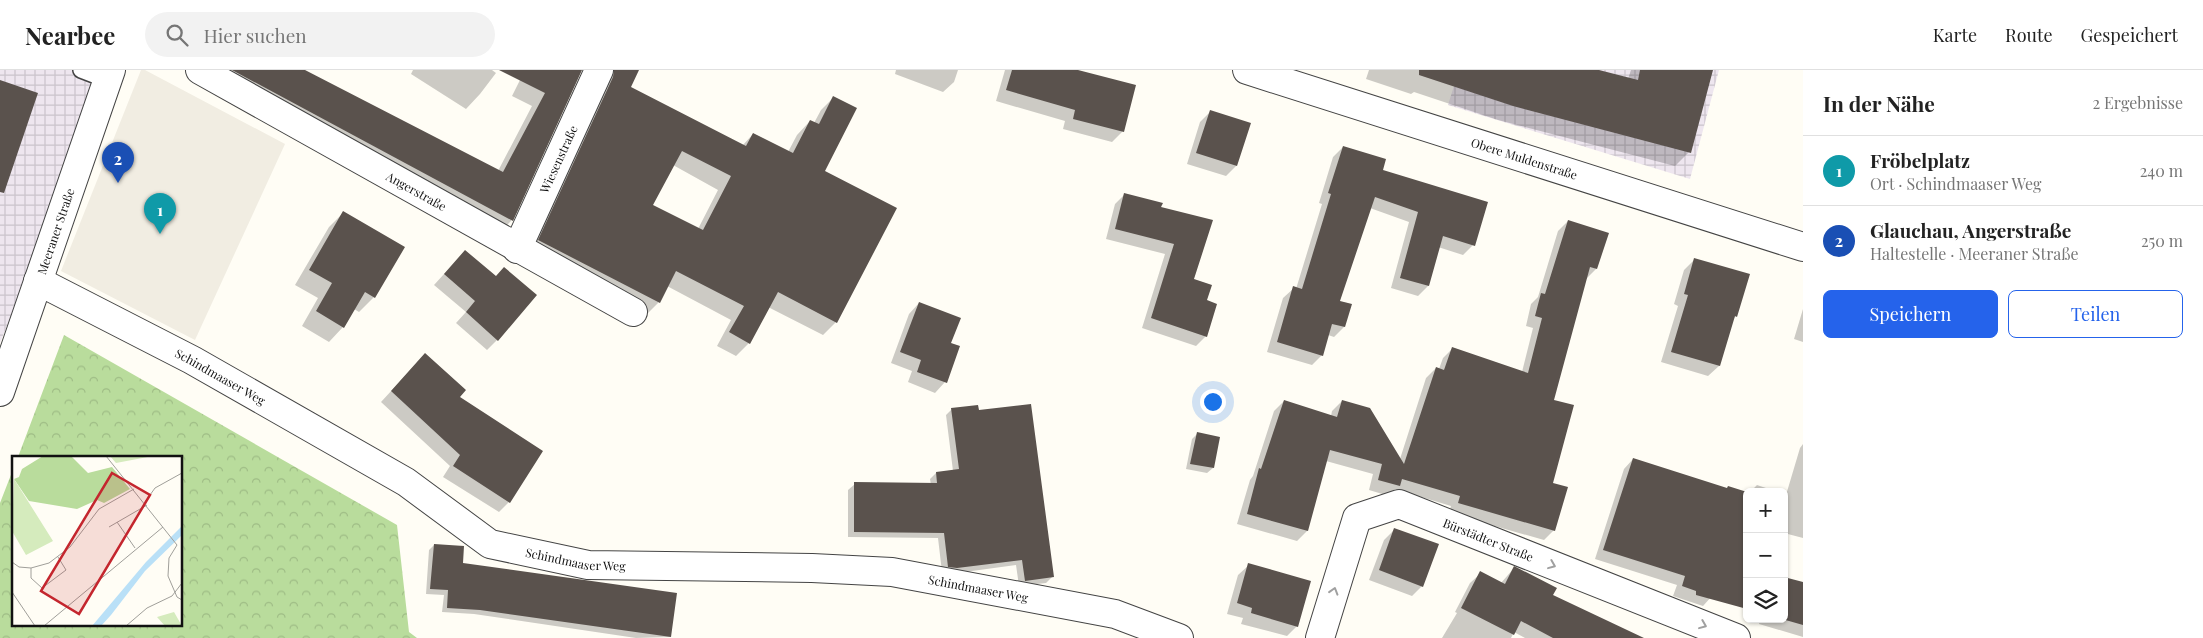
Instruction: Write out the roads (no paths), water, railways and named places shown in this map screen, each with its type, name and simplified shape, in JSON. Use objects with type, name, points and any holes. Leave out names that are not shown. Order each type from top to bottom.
[{"type":"street","name":"Angerstraße","points":[[200,70],[517,249],[633,312]]},
{"type":"street","name":"Wiesenstraße","points":[[517,249],[599,70]]},
{"type":"street","name":"Obere Muldenstraße","points":[[1247,70],[1803,246]]},
{"type":"street","name":"Meeraner Straße","points":[[0,392],[109,75]]},
{"type":"street","name":"Schindmaaser Weg","points":[[38,282],[192,360],[406,482],[490,544],[588,565],[812,568],[892,572],[1115,614],[1179,638]]},
{"type":"street","name":"Bürstädter Straße","points":[[1320,638],[1357,518],[1399,504],[1736,638]]},
{"type":"lane","points":[[81,70],[109,75]]},
{"type":"place","name":"Glauchau, Angerstraße","points":[[118,183]]},
{"type":"place","name":"Fröbelplatz","points":[[160,234]]}]
